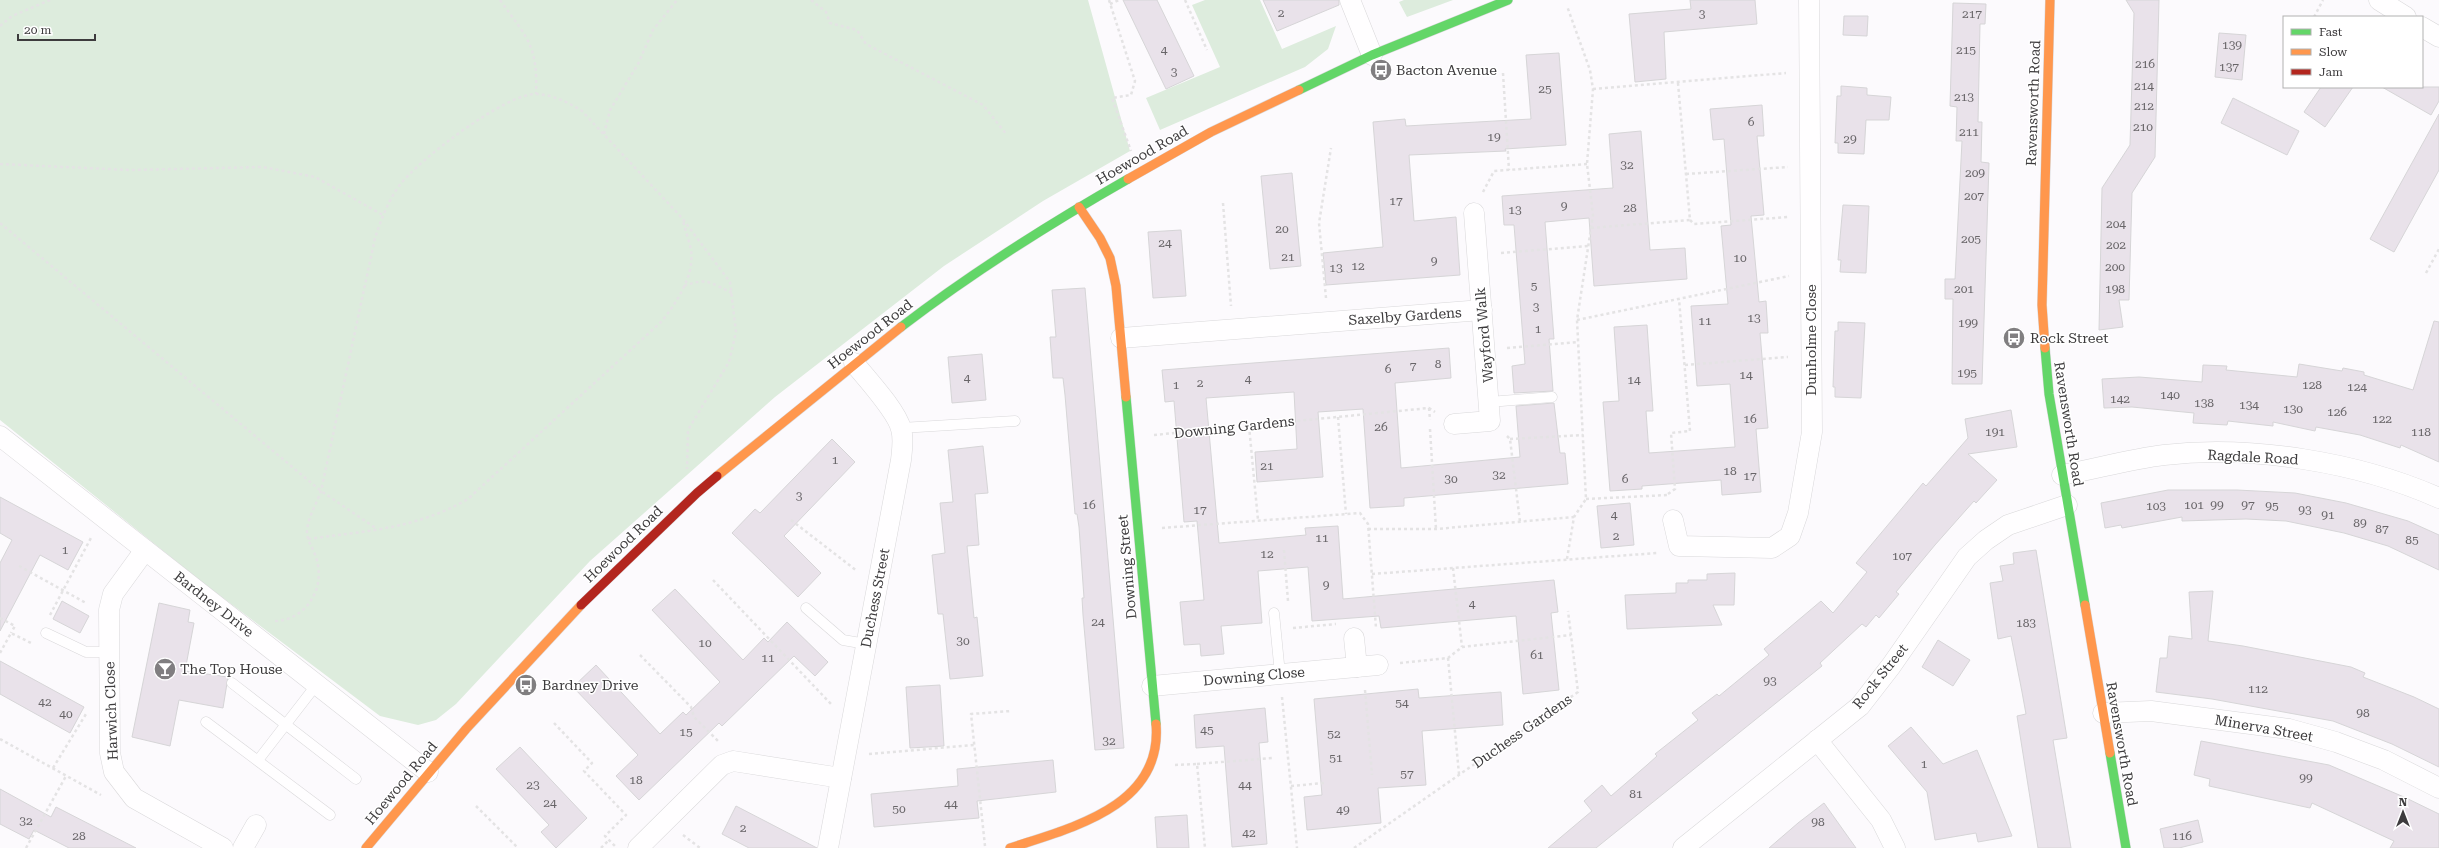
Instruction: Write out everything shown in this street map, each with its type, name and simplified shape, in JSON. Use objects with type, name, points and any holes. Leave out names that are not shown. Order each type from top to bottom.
[{"type":"street","points":[[1350,0],[1372,56]]},
{"type":"street","name":"Hoewood Road","points":[[366,848],[428,772],[596,589],[697,493],[854,363],[952,288],[1079,207],[1139,171],[1211,132],[1372,56],[1508,0]]},
{"type":"street","name":"Dunholme Close","points":[[1679,546],[1772,548],[1790,536],[1798,513],[1812,432],[1809,0]]},
{"type":"street","name":"Ravensworth Road","points":[[2050,0],[2042,305],[2049,394],[2126,848]]},
{"type":"street","points":[[2379,0],[2404,16]]},
{"type":"street","points":[[2423,28],[2439,37]]},
{"type":"street","name":"Downing Street","points":[[1010,848],[1091,820],[1113,808],[1134,791],[1148,767],[1154,749],[1156,729],[1116,286],[1110,258],[1100,238],[1079,207]]},
{"type":"street","name":"Wayford Walk","points":[[1474,213],[1490,411]]},
{"type":"street","name":"Saxelby Gardens","points":[[1120,338],[1482,310]]},
{"type":"street","points":[[854,363],[896,418],[901,428]]},
{"type":"street","points":[[1454,424],[1490,411]]},
{"type":"street","name":"Duchess Street","points":[[828,848],[901,460],[901,428]]},
{"type":"street","name":"Bardney Drive","points":[[0,436],[428,772]]},
{"type":"street","name":"Ragdale Road","points":[[2062,475],[2164,455],[2270,455],[2322,462],[2372,472],[2439,498]]},
{"type":"street","name":"Rock Street","points":[[1683,848],[1860,706],[1891,666],[1967,557],[1986,540],[2008,525],[2067,505]]},
{"type":"street","points":[[1673,520],[1679,546]]},
{"type":"street","name":"Harwich Close","points":[[146,550],[113,594],[109,610],[110,753],[114,772],[124,787],[134,798],[224,848]]},
{"type":"street","points":[[1354,638],[1366,666]]},
{"type":"street","name":"Downing Close","points":[[1152,686],[1366,666]]},
{"type":"street","name":"Minerva Street","points":[[2103,713],[2151,711],[2289,729],[2336,742],[2384,760],[2439,788]]},
{"type":"street","points":[[1818,740],[1881,820],[1891,836],[1895,848]]},
{"type":"street","points":[[638,848],[722,765],[733,761],[841,778]]},
{"type":"street","points":[[244,848],[256,825]]},
{"type":"lane","points":[[1490,411],[1552,397]]},
{"type":"lane","points":[[901,428],[1015,421]]},
{"type":"lane","points":[[806,608],[844,640],[866,644]]},
{"type":"lane","points":[[1274,613],[1280,674]]},
{"type":"lane","points":[[46,633],[86,652],[110,652]]},
{"type":"lane","points":[[232,682],[356,779]]},
{"type":"lane","points":[[259,759],[285,723],[317,684]]},
{"type":"lane","points":[[206,722],[259,759],[330,815]]},
{"type":"path","points":[[0,26],[12,16],[50,0]]},
{"type":"path","points":[[500,0],[530,43],[537,68],[536,94]]},
{"type":"path","points":[[604,135],[610,110],[638,64],[653,30],[677,0]]},
{"type":"path","points":[[811,0],[826,12],[830,23],[857,30],[866,44],[983,105],[1007,135]]},
{"type":"path","points":[[1109,0],[1135,81],[1131,94],[1112,98],[1139,171]]},
{"type":"path","points":[[1110,4],[1119,0]]},
{"type":"path","points":[[1185,0],[1207,50]]},
{"type":"path","points":[[2315,16],[2323,0]]},
{"type":"path","points":[[1567,6],[1590,70],[1594,89],[1587,164],[1593,215],[1577,320],[1586,498],[1574,517],[1567,559]]},
{"type":"path","points":[[1594,89],[1810,71]]},
{"type":"path","points":[[1503,74],[1509,170]]},
{"type":"path","points":[[1678,82],[1690,220],[1694,224],[1810,215]]},
{"type":"path","points":[[256,636],[267,621],[281,621],[299,614],[313,599],[320,580],[316,557],[308,539],[307,530],[321,491],[376,238],[383,216],[399,185],[432,152],[509,102],[536,94],[567,101],[582,111],[682,218],[730,282],[736,332],[729,362],[688,430],[687,472]]},
{"type":"path","name":"Saxelby Gardens","points":[[1328,322],[1319,223],[1331,148]]},
{"type":"path","points":[[0,164],[130,170],[263,167],[315,177],[383,216]]},
{"type":"path","points":[[1474,213],[1486,207],[1483,190],[1494,171],[1587,164]]},
{"type":"path","points":[[1686,174],[1788,167],[1810,171]]},
{"type":"path","points":[[1223,203],[1233,329]]},
{"type":"path","points":[[308,539],[419,522],[444,513],[468,499],[661,322],[673,307],[684,286],[690,267],[691,251],[682,218]]},
{"type":"path","points":[[1591,228],[1690,220]]},
{"type":"path","points":[[0,223],[321,491],[378,529]]},
{"type":"path","points":[[1478,255],[1588,246]]},
{"type":"path","points":[[2426,273],[2439,249]]},
{"type":"path","points":[[1577,320],[1811,272]]},
{"type":"path","points":[[684,286],[699,280],[714,284],[732,294]]},
{"type":"path","points":[[1586,498],[1668,494],[1675,489],[1671,433],[1690,431],[1679,299]]},
{"type":"path","points":[[1485,350],[1578,342]]},
{"type":"path","points":[[1685,365],[1811,356]]},
{"type":"path","points":[[1429,408],[1454,424]]},
{"type":"path","points":[[1429,408],[1436,528]]},
{"type":"path","name":"Downing Gardens","points":[[1130,437],[1429,408]]},
{"type":"path","points":[[1490,411],[1510,439],[1520,522]]},
{"type":"path","points":[[1338,417],[1346,514]]},
{"type":"path","points":[[1249,426],[1258,520]]},
{"type":"path","points":[[1510,439],[1583,435]]},
{"type":"path","points":[[1668,494],[1673,520]]},
{"type":"path","points":[[1138,530],[1360,513],[1368,524],[1376,621],[1366,666],[1372,775]]},
{"type":"path","points":[[49,618],[103,516]]},
{"type":"path","points":[[1368,528],[1436,528],[1574,517]]},
{"type":"path","points":[[792,520],[877,586]]},
{"type":"path","points":[[1372,574],[1657,553],[1679,546]]},
{"type":"path","points":[[1284,550],[1289,605]]},
{"type":"path","points":[[19,566],[96,608],[109,610]]},
{"type":"path","points":[[1453,568],[1462,647]]},
{"type":"path","points":[[713,580],[851,724]]},
{"type":"path","points":[[1366,666],[1448,658],[1462,647],[1571,635],[1568,611]]},
{"type":"path","points":[[0,618],[15,626],[0,653]]},
{"type":"path","points":[[1290,620],[1291,628],[1337,624]]},
{"type":"path","points":[[1368,621],[1376,621]]},
{"type":"path","points":[[11,633],[34,645]]},
{"type":"path","name":"Duchess Gardens","points":[[1354,848],[1578,692],[1571,635]]},
{"type":"path","points":[[640,655],[691,706],[694,717],[722,746],[733,761]]},
{"type":"path","name":"Duchess Gardens","points":[[1448,658],[1459,775]]},
{"type":"path","points":[[1280,674],[1297,848]]},
{"type":"path","points":[[53,768],[84,716],[110,686]]},
{"type":"path","points":[[985,848],[971,714],[1011,711]]},
{"type":"path","points":[[554,723],[592,763],[584,771],[626,816],[605,836],[617,848]]},
{"type":"path","points":[[0,739],[66,776],[26,848]]},
{"type":"path","points":[[845,756],[974,745]]},
{"type":"path","points":[[1148,767],[1273,758]]},
{"type":"path","points":[[1197,764],[1205,848]]},
{"type":"path","points":[[1291,786],[1324,783]]},
{"type":"path","points":[[476,806],[518,848]]},
{"type":"path","points":[[601,848],[609,840]]},
{"type":"green space","points":[[0,0],[1088,0],[1130,151],[1043,201],[944,266],[775,397],[590,561],[456,704],[436,720],[418,725],[380,716],[202,582],[0,420]]},
{"type":"green space","points":[[1205,0],[1260,0],[1282,49],[1336,26],[1328,49],[1305,67],[1160,130],[1146,98],[1220,67],[1192,5]]},
{"type":"green space","points":[[1404,0],[1453,0],[1407,17],[1399,2]]},
{"type":"building","points":[[1123,0],[1157,0],[1194,76],[1166,89]]},
{"type":"building","points":[[1263,0],[1339,0],[1339,5],[1277,31]]},
{"type":"building","points":[[1690,0],[1755,0],[1757,24],[1664,32],[1666,79],[1635,82],[1629,14],[1691,9]]},
{"type":"building","points":[[2126,0],[2159,0],[2155,157],[2132,193],[2129,300],[2119,300],[2123,327],[2099,330],[2102,188],[2130,145],[2134,13]]},
{"type":"building","points":[[1953,3],[1986,4],[1985,24],[1980,24],[1978,122],[1982,122],[1981,162],[1989,163],[1982,384],[1952,384],[1953,299],[1945,299],[1945,279],[1955,279],[1962,141],[1956,141],[1957,107],[1950,106]]},
{"type":"building","points":[[1844,16],[1868,16],[1867,36],[1843,35]]},
{"type":"building","points":[[2219,33],[2246,35],[2242,80],[2215,77]]},
{"type":"building","points":[[1559,53],[1566,145],[1505,149],[1506,151],[1409,155],[1414,221],[1456,217],[1460,275],[1326,285],[1323,253],[1383,247],[1373,122],[1405,119],[1406,126],[1531,119],[1526,55]]},
{"type":"building","points":[[1841,86],[1867,88],[1867,95],[1891,97],[1889,120],[1866,120],[1864,154],[1838,153],[1838,143],[1835,143],[1837,96],[1841,96]]},
{"type":"building","points":[[2439,87],[2439,101],[2431,115],[2384,88]]},
{"type":"building","points":[[2320,88],[2352,88],[2325,127],[2304,112]]},
{"type":"building","points":[[2233,98],[2299,131],[2287,155],[2221,123]]},
{"type":"building","points":[[1762,105],[1764,136],[1757,136],[1764,215],[1751,216],[1759,302],[1766,301],[1768,333],[1760,333],[1768,428],[1756,429],[1761,492],[1722,495],[1721,480],[1642,486],[1642,489],[1610,491],[1603,402],[1619,401],[1614,327],[1647,325],[1653,411],[1646,411],[1649,453],[1735,447],[1730,384],[1697,386],[1691,306],[1728,304],[1721,226],[1731,225],[1724,139],[1713,140],[1710,109]]},
{"type":"building","points":[[2439,114],[2439,170],[2394,252],[2370,239]]},
{"type":"building","points":[[1641,131],[1650,250],[1685,248],[1687,279],[1594,286],[1589,218],[1545,222],[1554,339],[1549,339],[1553,391],[1514,393],[1512,366],[1525,364],[1514,225],[1504,225],[1502,196],[1613,188],[1609,134]]},
{"type":"building","points":[[1292,173],[1301,266],[1270,269],[1261,176]]},
{"type":"building","points":[[1843,205],[1869,206],[1866,273],[1840,272],[1841,260],[1838,260]]},
{"type":"building","points":[[1181,230],[1186,296],[1153,298],[1148,232]]},
{"type":"building","points":[[1085,288],[1124,748],[1095,750],[1083,615],[1082,598],[1084,598],[1079,527],[1077,514],[1075,514],[1065,395],[1063,378],[1053,378],[1050,337],[1056,337],[1052,290]]},
{"type":"building","points":[[2434,321],[2439,322],[2439,462],[2401,445],[2400,448],[2360,435],[2316,427],[2315,431],[2273,422],[2273,426],[2228,421],[2227,425],[2193,423],[2194,413],[2132,407],[2104,408],[2102,379],[2139,377],[2202,382],[2203,365],[2227,366],[2226,370],[2297,377],[2299,364],[2342,371],[2343,368],[2364,372],[2364,375],[2413,390]]},
{"type":"building","points":[[1838,322],[1865,323],[1861,398],[1835,397],[1835,387],[1833,387],[1835,331],[1838,331]]},
{"type":"building","points":[[1449,348],[1451,378],[1395,383],[1401,468],[1520,457],[1516,406],[1554,403],[1560,453],[1565,453],[1568,484],[1404,498],[1404,506],[1370,508],[1363,409],[1318,412],[1323,477],[1257,482],[1255,452],[1297,449],[1294,392],[1206,398],[1219,543],[1306,535],[1305,528],[1338,526],[1343,599],[1554,580],[1558,612],[1551,613],[1559,690],[1523,694],[1516,616],[1381,628],[1379,616],[1312,621],[1308,567],[1258,571],[1262,623],[1221,626],[1224,654],[1201,656],[1200,644],[1184,645],[1180,602],[1204,600],[1197,521],[1184,522],[1174,401],[1165,402],[1162,370]]},
{"type":"building","points":[[982,354],[986,400],[952,403],[948,357]]},
{"type":"building","points":[[2011,410],[2017,447],[1968,454],[1997,480],[1976,503],[1974,501],[1935,545],[1896,592],[1899,594],[1879,618],[1876,615],[1866,627],[1862,624],[1820,663],[1822,666],[1596,848],[1548,848],[1592,811],[1584,801],[1602,785],[1611,796],[1657,756],[1655,754],[1698,720],[1692,713],[1717,694],[1719,696],[1769,655],[1764,649],[1821,601],[1833,613],[1867,572],[1856,563],[1923,483],[1926,486],[1968,438],[1965,419]]},
{"type":"building","points":[[832,439],[855,462],[784,536],[821,573],[798,597],[732,533],[755,509],[760,513]]},
{"type":"building","points":[[983,446],[988,493],[975,494],[979,545],[967,546],[974,618],[977,617],[983,676],[950,679],[943,614],[938,614],[932,555],[945,553],[940,503],[953,502],[948,450]]},
{"type":"building","points":[[2168,490],[2237,490],[2295,493],[2346,503],[2408,521],[2439,535],[2439,570],[2388,546],[2344,533],[2286,521],[2246,519],[2182,521],[2182,517],[2122,528],[2121,525],[2105,528],[2101,503]]},
{"type":"building","points":[[0,497],[83,542],[68,570],[40,555],[0,631],[0,563],[12,540],[0,533]]},
{"type":"building","points":[[1630,503],[1634,545],[1601,548],[1597,506]]},
{"type":"building","points":[[2036,550],[2067,738],[2053,740],[2071,848],[2038,848],[2017,716],[2026,714],[2011,636],[1998,639],[1990,583],[2003,581],[2000,566],[2014,564],[2013,553]]},
{"type":"building","points":[[1735,573],[1734,605],[1713,605],[1722,625],[1627,629],[1625,595],[1676,593],[1676,583],[1688,583],[1688,580],[1707,580],[1707,574]]},
{"type":"building","points":[[675,589],[743,660],[764,638],[768,642],[787,622],[828,662],[815,676],[794,656],[722,726],[719,723],[639,800],[616,776],[638,755],[573,687],[596,665],[660,734],[683,712],[686,715],[720,682],[652,610]]},
{"type":"building","points":[[2213,591],[2208,641],[2243,646],[2351,667],[2365,673],[2363,677],[2414,697],[2439,709],[2439,767],[2392,744],[2333,721],[2212,699],[2156,692],[2160,658],[2167,658],[2169,636],[2192,639],[2189,592]]},
{"type":"building","points":[[62,601],[89,616],[80,633],[53,619]]},
{"type":"building","name":"The Top House","points":[[159,603],[190,610],[188,622],[194,623],[185,671],[228,677],[223,708],[179,700],[170,746],[132,737]]},
{"type":"building","points":[[1938,640],[1970,660],[1953,686],[1922,667]]},
{"type":"building","points":[[0,661],[84,707],[70,733],[0,694]]},
{"type":"building","points":[[940,685],[944,746],[910,748],[906,687]]},
{"type":"building","points":[[1418,689],[1419,698],[1501,692],[1503,725],[1422,731],[1426,785],[1378,788],[1381,823],[1307,830],[1304,797],[1322,795],[1314,699]]},
{"type":"building","points":[[1265,708],[1268,742],[1259,743],[1267,844],[1232,847],[1224,746],[1196,748],[1194,715]]},
{"type":"building","points":[[1911,727],[1943,764],[1977,750],[2012,836],[1978,842],[1976,833],[1935,840],[1927,792],[1888,746]]},
{"type":"building","points":[[2201,741],[2329,765],[2404,797],[2439,814],[2439,848],[2390,848],[2394,841],[2312,803],[2310,808],[2209,786],[2210,779],[2194,775]]},
{"type":"building","points":[[520,747],[587,818],[556,848],[541,832],[549,825],[496,769]]},
{"type":"building","points":[[1053,760],[1056,792],[977,801],[979,818],[874,827],[871,794],[958,786],[957,769]]},
{"type":"building","points":[[0,789],[51,817],[56,807],[136,848],[69,848],[34,830],[29,839],[0,824]]},
{"type":"building","points":[[1824,803],[1856,848],[1769,848],[1798,823]]},
{"type":"building","points":[[736,806],[817,848],[749,848],[722,834]]},
{"type":"building","points":[[1187,815],[1189,848],[1157,848],[1155,817]]},
{"type":"building","points":[[2198,820],[2203,842],[2179,848],[2164,848],[2160,829]]},
{"type":"traffic: fast","points":[[1299,90],[1372,55],[1508,0]]},
{"type":"traffic: fast","points":[[901,327],[1012,249],[1069,213],[1128,179]]},
{"type":"traffic: fast","points":[[2045,348],[2049,394],[2085,605]]},
{"type":"traffic: fast","points":[[1126,397],[1156,724]]},
{"type":"traffic: fast","points":[[2110,753],[2126,848]]},
{"type":"traffic: slow","points":[[2045,348],[2042,305],[2050,0]]},
{"type":"traffic: slow","points":[[1128,179],[1211,132],[1299,90]]},
{"type":"traffic: slow","points":[[1079,207],[1100,238],[1110,258],[1116,286],[1126,397]]},
{"type":"traffic: slow","points":[[717,476],[901,327]]},
{"type":"traffic: slow","points":[[366,848],[466,729],[581,605]]},
{"type":"traffic: slow","points":[[2085,605],[2110,753]]},
{"type":"traffic: slow","points":[[1010,848],[1084,822],[1108,810],[1129,794],[1145,776],[1154,752],[1156,724]]},
{"type":"traffic: jam","points":[[581,605],[697,493],[717,476]]},
{"type":"place","name":"Bacton Avenue","points":[[1381,70]]},
{"type":"place","name":"Rock Street","points":[[2014,338]]},
{"type":"place","name":"The Top House","points":[[165,669]]},
{"type":"place","name":"Bardney Drive","points":[[526,685]]}]
